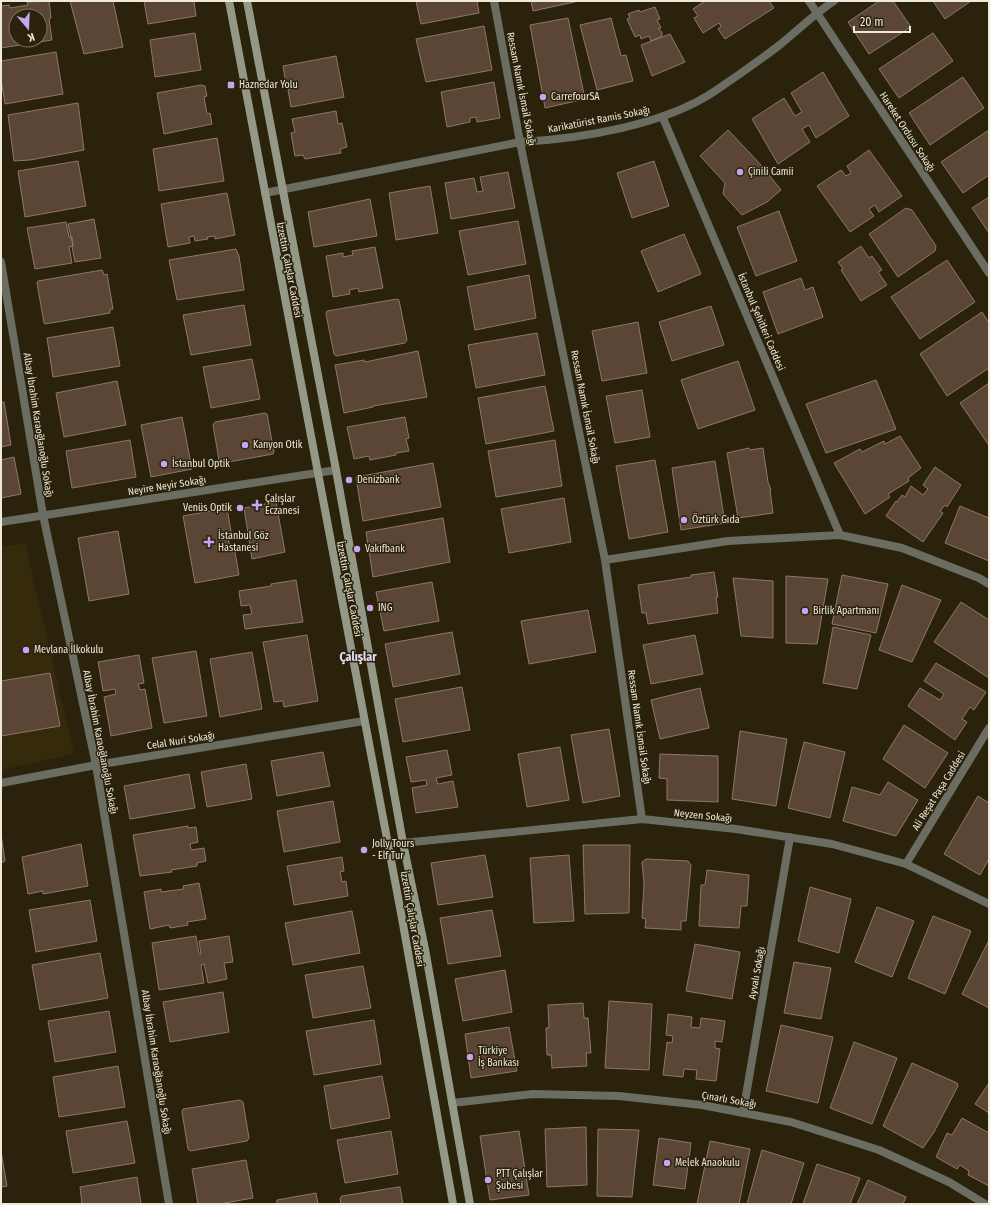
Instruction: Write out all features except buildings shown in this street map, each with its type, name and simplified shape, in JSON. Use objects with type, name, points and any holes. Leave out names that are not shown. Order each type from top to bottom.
[{"type":"main road","name":"İzzettin Çalışlar Caddesi","points":[[229,1],[401,913],[453,1204]]},
{"type":"main road","name":"İzzettin Çalışlar Caddesi","points":[[248,1],[282,190],[336,470],[403,843],[425,950],[470,1204]]},
{"type":"street","name":"Ressam Namık İsmail Sokağı","points":[[494,1],[520,142],[605,560],[642,819]]},
{"type":"street","name":"Hareket Ordusu Sokağı","points":[[809,1],[989,272]]},
{"type":"street","name":"Karikatürist Ramis Sokağı","points":[[264,193],[520,142],[560,140],[663,118],[714,92],[777,47],[816,12],[834,1]]},
{"type":"street","name":"İstanbul Şehitleri Caddesi","points":[[663,118],[840,534]]},
{"type":"street","name":"Albay İbrahim Karaoğlanoğlu Sokağı","points":[[1,262],[43,515],[96,765],[169,1204]]},
{"type":"street","name":"Neyire Neyir Sokağı","points":[[1,522],[336,470]]},
{"type":"street","points":[[605,560],[728,541],[840,534],[902,548],[978,578],[989,584]]},
{"type":"street","name":"Celal Nuri Sokağı","points":[[1,783],[96,765],[364,721]]},
{"type":"street","name":"Ali Reşat Paşa Caddesi","points":[[906,864],[989,728]]},
{"type":"street","name":"Neyzen Sokağı","points":[[403,843],[642,819],[736,829],[832,844],[906,864],[989,904]]},
{"type":"street","name":"Ayvalı Sokağı","points":[[743,1112],[790,838]]},
{"type":"street","name":"Çınarlı Sokağı","points":[[452,1103],[533,1094],[619,1096],[702,1105],[743,1112],[791,1122],[879,1150],[948,1182],[985,1204]]},
{"type":"shaded area","name":"Mevlana İlkokulu","points":[[25,543],[74,754],[1,770],[1,547]]},
{"type":"place","name":"Haznedar Yolu","points":[[231,85]]},
{"type":"place","name":"CarrefourSA","points":[[543,97]]},
{"type":"place","name":"Çinili Camii","points":[[740,172]]},
{"type":"place","name":"Kanyon Otik","points":[[245,445]]},
{"type":"place","name":"İstanbul Optik","points":[[164,464]]},
{"type":"place","name":"Denizbank","points":[[349,480]]},
{"type":"place","name":"Çalışlar Eczanesi","points":[[257,505]]},
{"type":"place","name":"Venüs Optik","points":[[240,508]]},
{"type":"place","name":"Öztürk Gıda","points":[[684,520]]},
{"type":"place","name":"İstanbul Göz Hastanesi","points":[[209,542]]},
{"type":"place","name":"Vakıfbank","points":[[357,549]]},
{"type":"place","name":"ING","points":[[370,608]]},
{"type":"place","name":"Birlik Apartmanı","points":[[805,611]]},
{"type":"place","name":"Mevlana İlkokulu","points":[[26,650]]},
{"type":"place","name":"Jolly Tours - Elf Tur","points":[[364,850]]},
{"type":"place","name":"Türkiye İş Bankası","points":[[470,1057]]},
{"type":"place","name":"Melek Anaokulu","points":[[667,1163]]},
{"type":"place","name":"PTT Çalışlar Şubesi","points":[[488,1180]]},
{"type":"district","name":"Çalışlar","points":[[358,657]]}]
